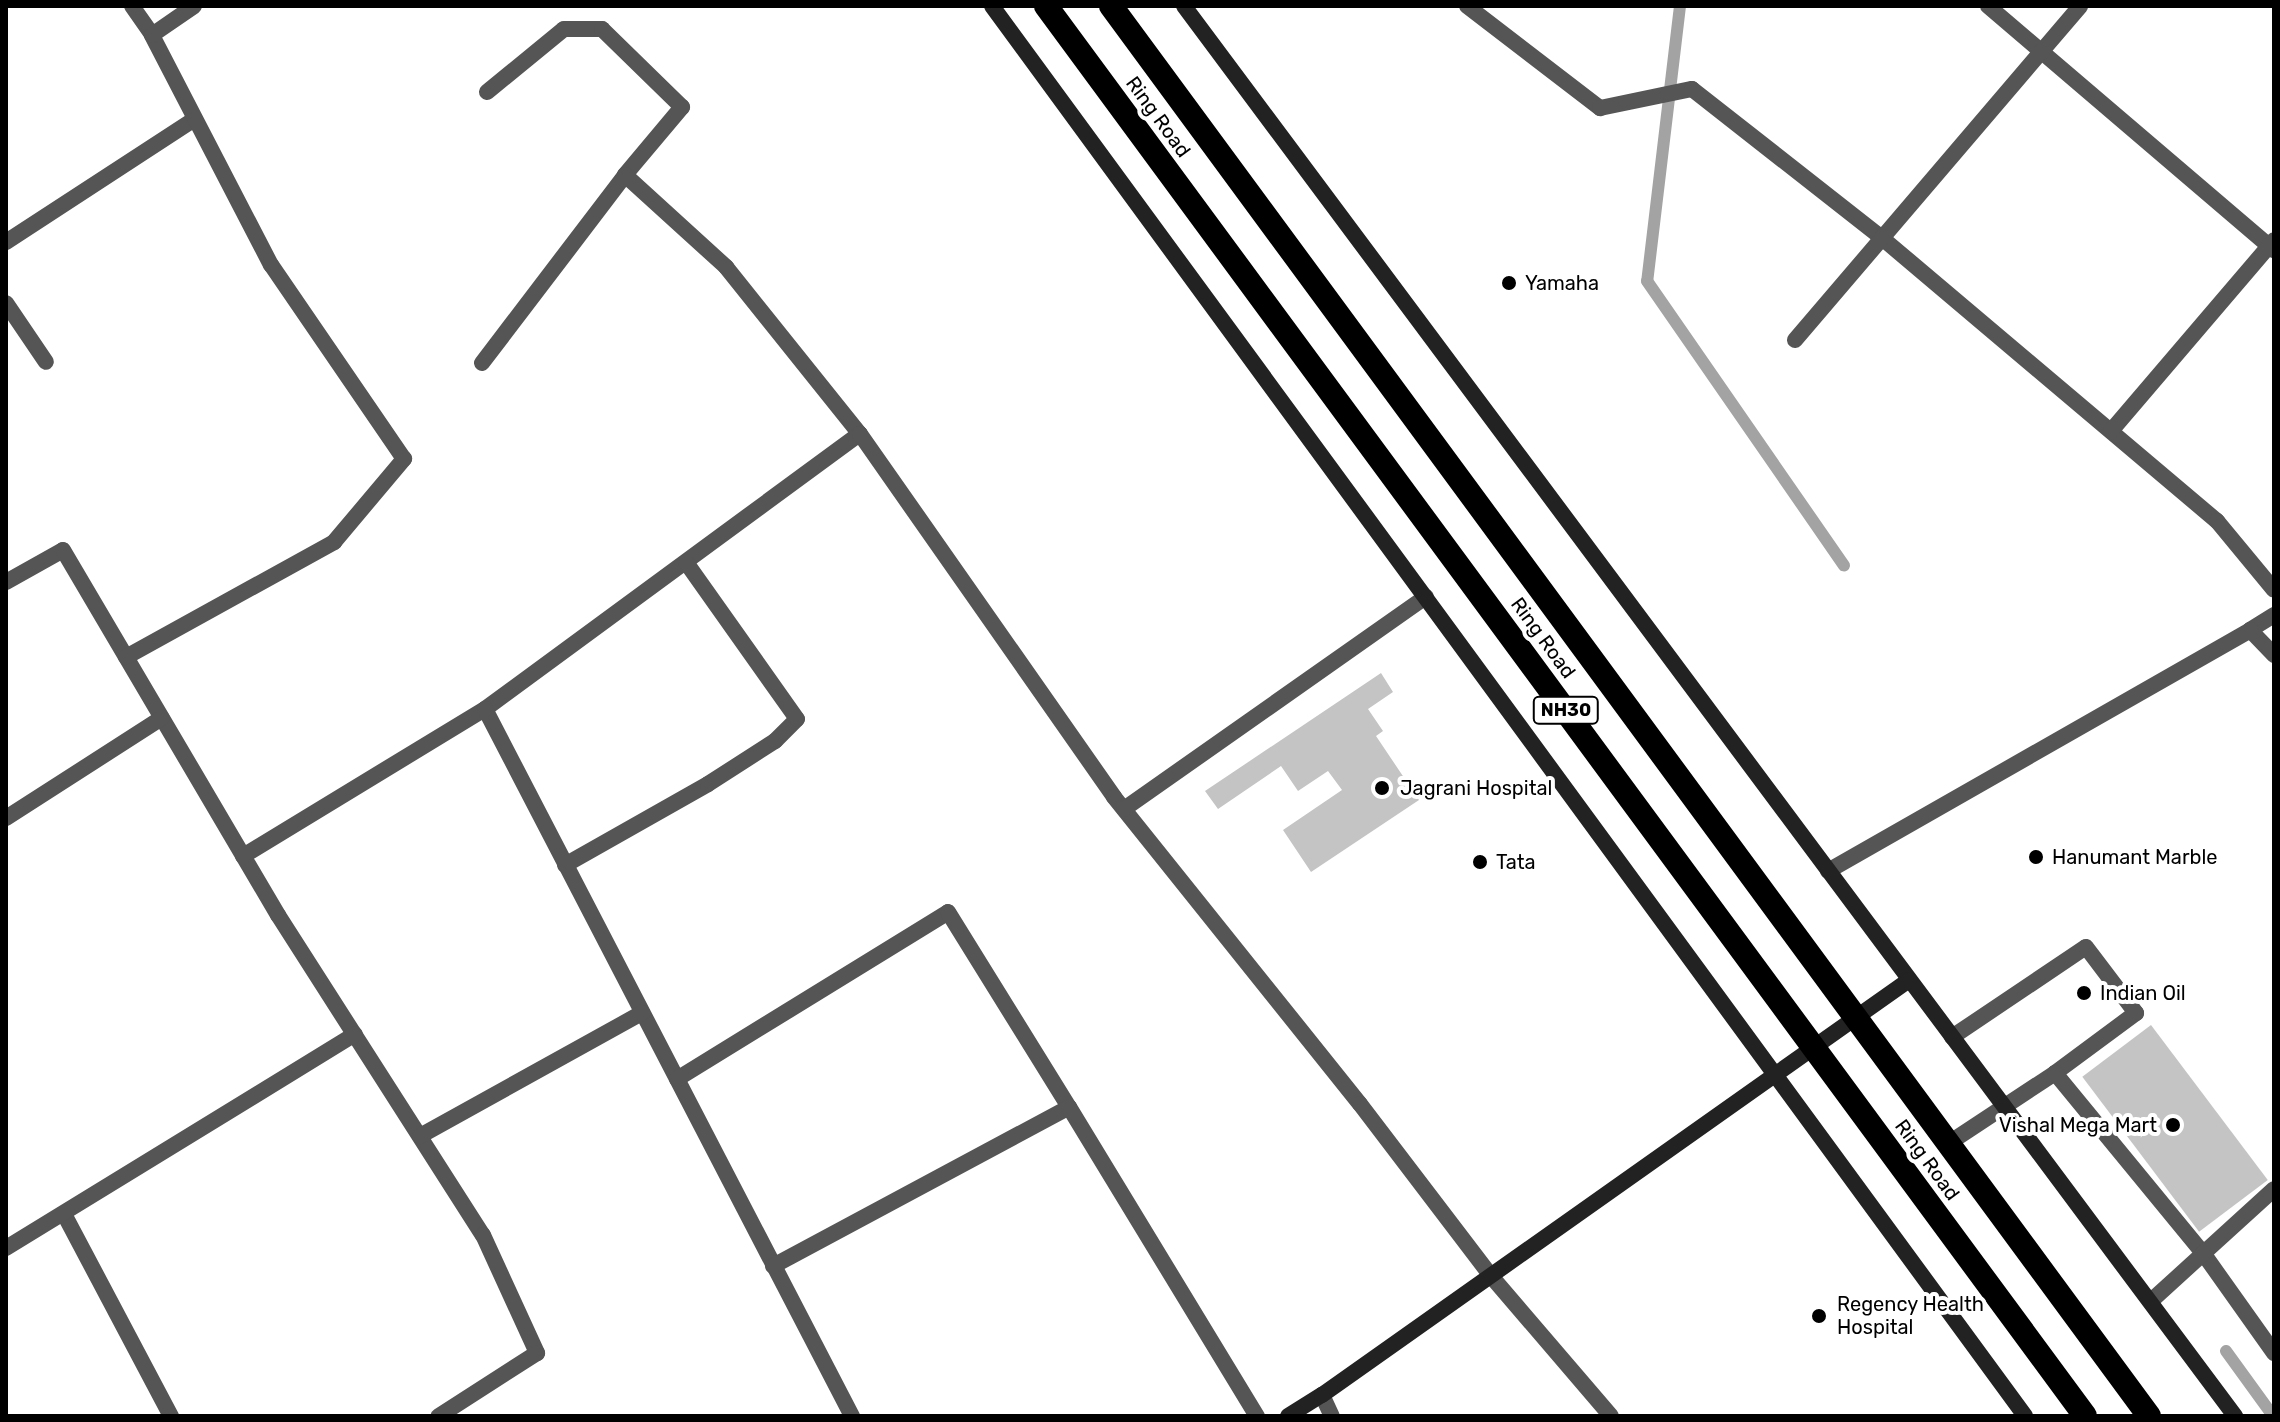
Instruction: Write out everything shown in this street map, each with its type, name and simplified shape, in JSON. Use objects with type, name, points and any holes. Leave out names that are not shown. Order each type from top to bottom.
[{"type":"highway","name":"Ring Road","points":[[1046,6],[2085,1416]]},
{"type":"highway","name":"Ring Road","points":[[1111,6],[2149,1416]]},
{"type":"street","points":[[126,657],[334,542],[404,459],[271,265],[152,35],[132,6]]},
{"type":"street","points":[[152,35],[194,6]]},
{"type":"street","points":[[992,6],[2025,1416]]},
{"type":"street","points":[[1184,6],[2235,1416]]},
{"type":"street","points":[[1467,6],[1600,108],[1692,89],[1882,238],[2217,521],[2274,590]]},
{"type":"street","points":[[1988,6],[2272,245],[2111,431]]},
{"type":"street","points":[[1795,340],[2080,6]]},
{"type":"street","points":[[482,363],[625,175],[682,107],[602,29],[564,29],[487,92]]},
{"type":"street","points":[[6,242],[195,119]]},
{"type":"street","points":[[625,175],[726,267],[860,434],[1124,809],[1360,1104],[1491,1276],[1611,1416]]},
{"type":"street","points":[[6,303],[46,362]]},
{"type":"street","points":[[243,856],[485,709],[860,434]]},
{"type":"street","points":[[6,582],[63,550],[243,856],[483,1235],[537,1353],[439,1416]]},
{"type":"street","points":[[565,865],[721,775],[775,741],[797,719],[686,562]]},
{"type":"street","points":[[1124,809],[1426,597]]},
{"type":"street","points":[[1828,871],[2274,615]]},
{"type":"street","points":[[2250,630],[2274,655]]},
{"type":"street","points":[[485,709],[852,1416]]},
{"type":"street","points":[[6,818],[162,718]]},
{"type":"street","points":[[677,1079],[948,912],[1257,1416]]},
{"type":"street","points":[[1949,1143],[2055,1073],[2136,1013],[2086,947],[1952,1037]]},
{"type":"street","points":[[1288,1416],[1909,980]]},
{"type":"street","points":[[420,1136],[642,1013]]},
{"type":"street","points":[[6,1248],[355,1034]]},
{"type":"street","points":[[2055,1073],[2203,1253],[2274,1353]]},
{"type":"street","points":[[773,1266],[1069,1107]]},
{"type":"street","points":[[2151,1301],[2274,1189]]},
{"type":"street","points":[[64,1214],[171,1416]]},
{"type":"street","points":[[1322,1395],[1332,1416]]},
{"type":"building","points":[[1381,673],[1393,692],[1368,709],[1383,731],[1376,736],[1419,800],[1311,872],[1283,830],[1342,790],[1328,771],[1298,791],[1281,766],[1218,809],[1205,791]]},
{"type":"building","name":"Vishal Mega Mart","points":[[2151,1025],[2268,1180],[2199,1232],[2082,1077]]},
{"type":"waterway","points":[[1680,6],[1647,281],[1844,565]]},
{"type":"waterway","points":[[2226,1351],[2273,1416]]},
{"type":"place","name":"Yamaha","points":[[1509,283]]},
{"type":"place","name":"Jagrani Hospital","points":[[1382,788]]},
{"type":"place","name":"Hanumant Marble","points":[[2036,857]]},
{"type":"place","name":"Tata","points":[[1480,862]]},
{"type":"place","name":"Indian Oil","points":[[2084,993]]},
{"type":"place","name":"Vishal Mega Mart","points":[[2173,1125]]},
{"type":"place","name":"Regency Health Hospital","points":[[1819,1316]]}]
